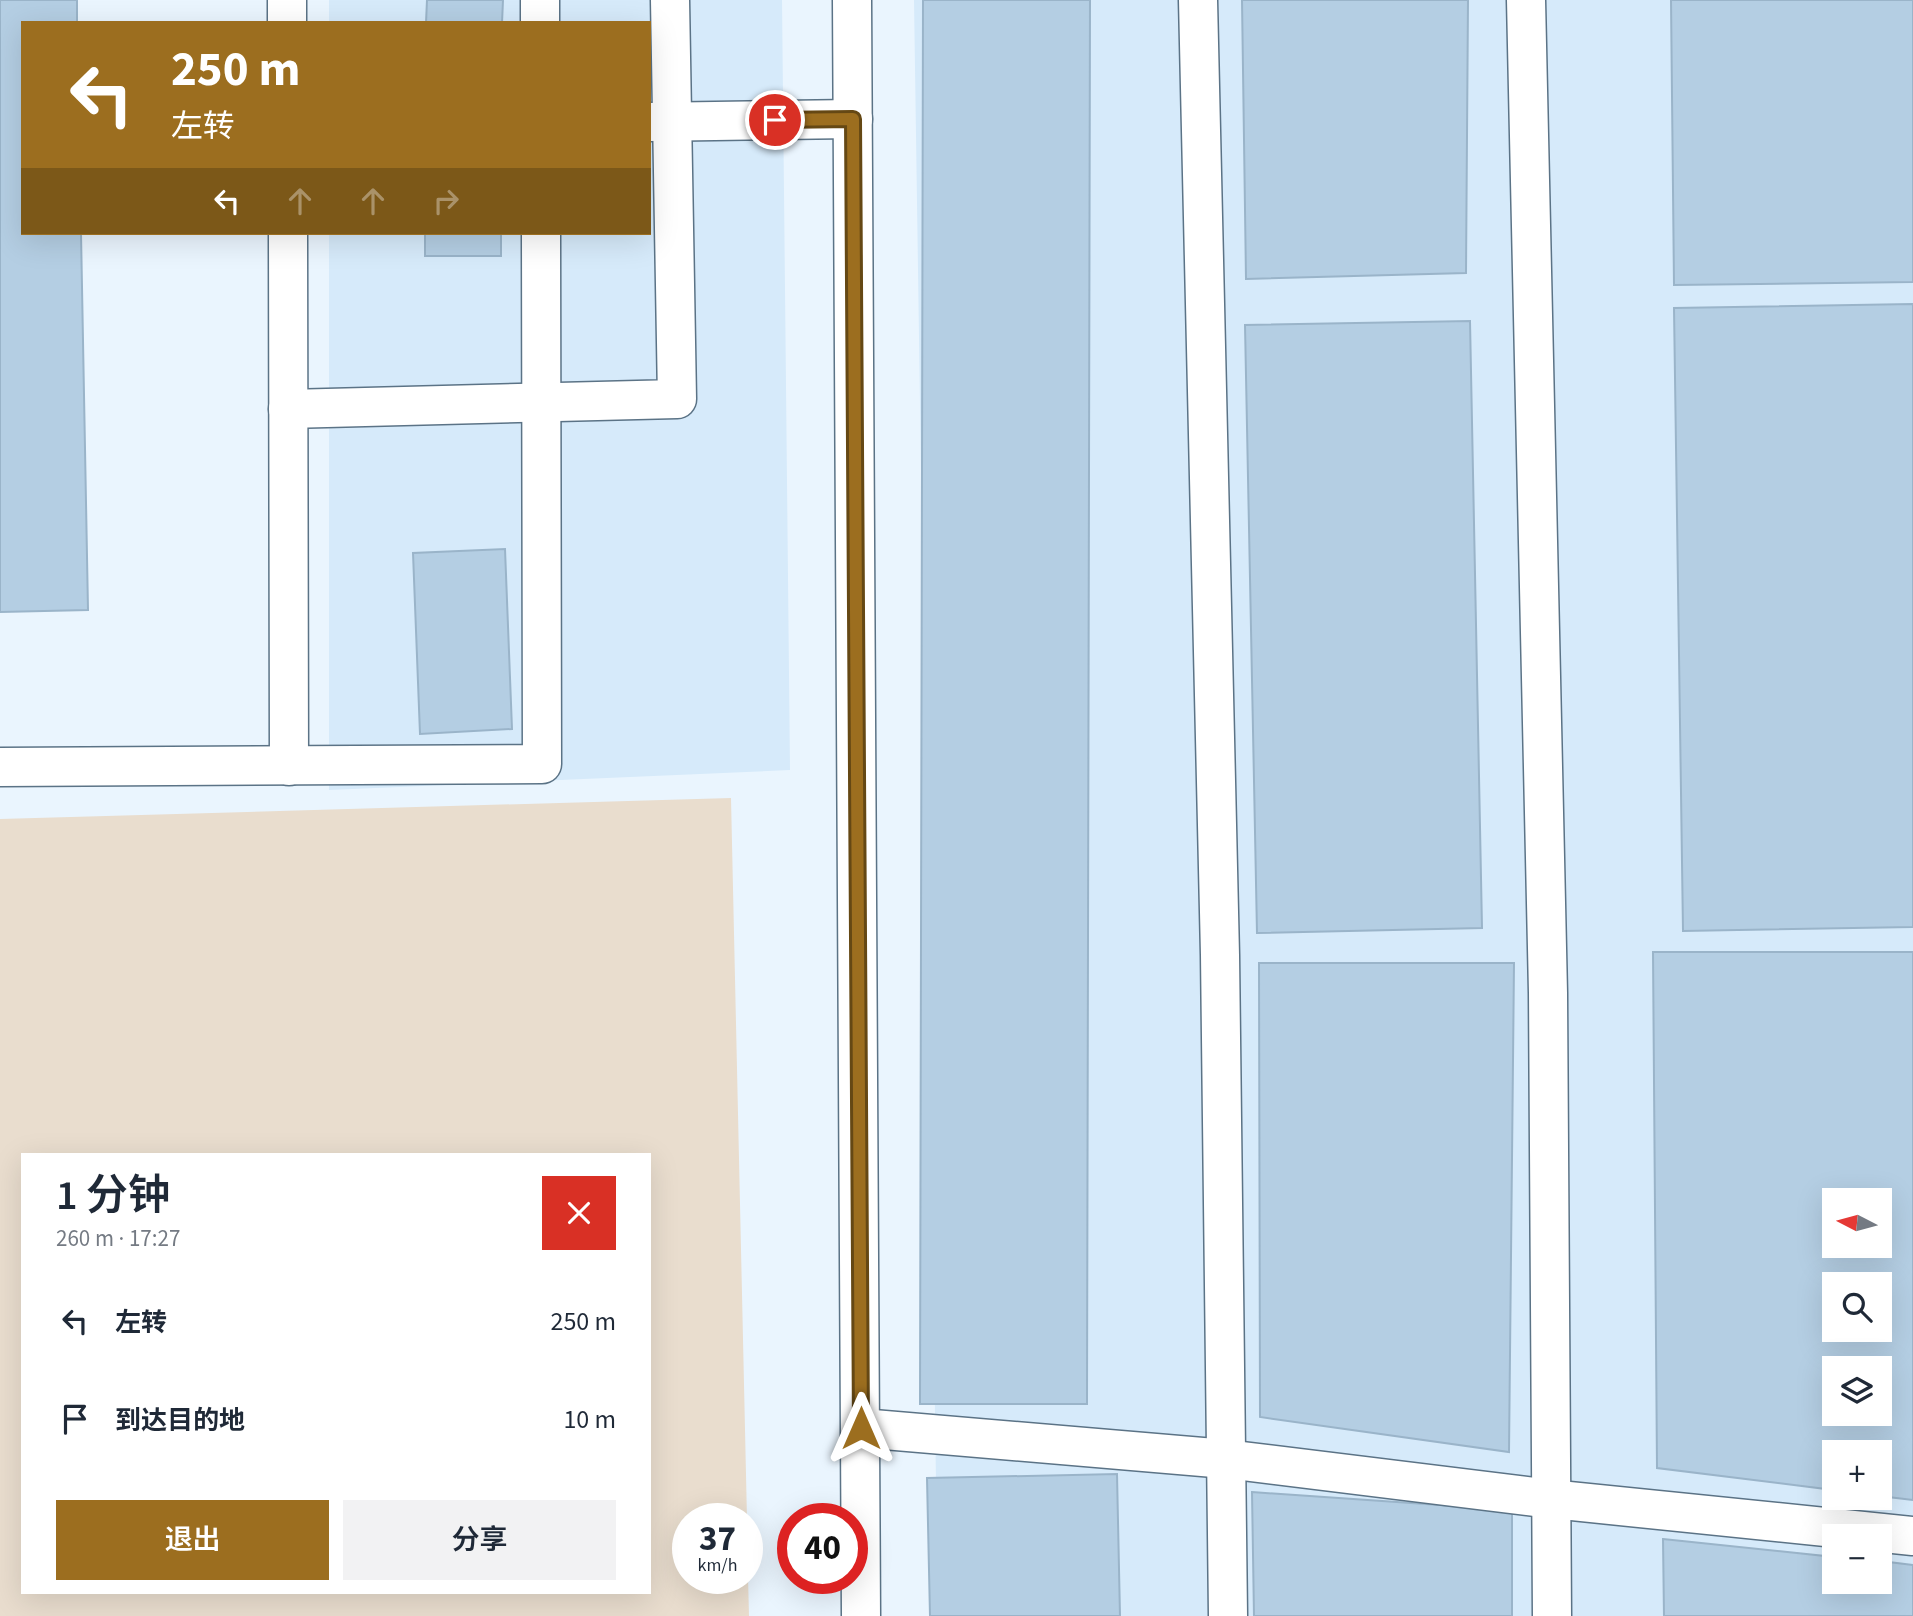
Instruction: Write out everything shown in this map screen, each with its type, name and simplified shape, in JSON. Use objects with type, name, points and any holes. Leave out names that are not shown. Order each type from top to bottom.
[{"type":"street","points":[[287,0],[288,21]]},
{"type":"street","points":[[540,0],[540,21]]},
{"type":"street","points":[[288,410],[677,399],[661,122],[670,0]]},
{"type":"street","points":[[852,0],[861,1616]]},
{"type":"street","points":[[1198,0],[1220,955],[1228,1616]]},
{"type":"street","points":[[1526,0],[1548,993],[1552,1616]]},
{"type":"street","points":[[661,122],[853,119]]},
{"type":"street","points":[[288,235],[289,766]]},
{"type":"street","points":[[0,767],[542,764],[541,235]]},
{"type":"street","points":[[861,1428],[1226,1459],[1551,1499],[1913,1536]]},
{"type":"shaded area","points":[[329,0],[782,0],[790,770],[329,790],[329,235],[651,235],[651,21],[329,21]]},
{"type":"shaded area","points":[[914,0],[1913,0],[1913,1616],[938,1616]]},
{"type":"shaded area","points":[[731,798],[747,1503],[672,1503],[672,1594],[748,1594],[749,1616],[0,1616],[0,819]]},
{"type":"building","points":[[0,0],[77,0],[77,21],[21,21],[21,235],[81,235],[88,610],[0,612]]},
{"type":"building","points":[[427,0],[503,0],[502,21],[426,21]]},
{"type":"building","points":[[923,0],[1090,0],[1087,1404],[920,1404]]},
{"type":"building","points":[[1242,0],[1468,0],[1466,273],[1246,279]]},
{"type":"building","points":[[1671,0],[1913,0],[1913,282],[1674,285]]},
{"type":"building","points":[[425,235],[501,235],[501,256],[425,256]]},
{"type":"building","points":[[1913,304],[1913,927],[1683,931],[1674,308]]},
{"type":"building","points":[[1470,321],[1482,928],[1257,933],[1245,325]]},
{"type":"building","points":[[505,549],[512,729],[420,734],[413,553]]},
{"type":"building","points":[[1653,952],[1913,952],[1913,1500],[1892,1497],[1892,1440],[1822,1440],[1822,1489],[1657,1468]]},
{"type":"building","points":[[1259,963],[1514,963],[1509,1452],[1260,1417]]},
{"type":"building","points":[[1117,1474],[1120,1616],[930,1616],[927,1478]]},
{"type":"building","points":[[1252,1492],[1512,1510],[1512,1616],[1254,1616]]},
{"type":"building","points":[[1663,1539],[1822,1556],[1822,1594],[1892,1594],[1892,1562],[1913,1565],[1913,1616],[1664,1616]]},
{"type":"route","points":[[775,120],[853,119],[861,1428]]}]
